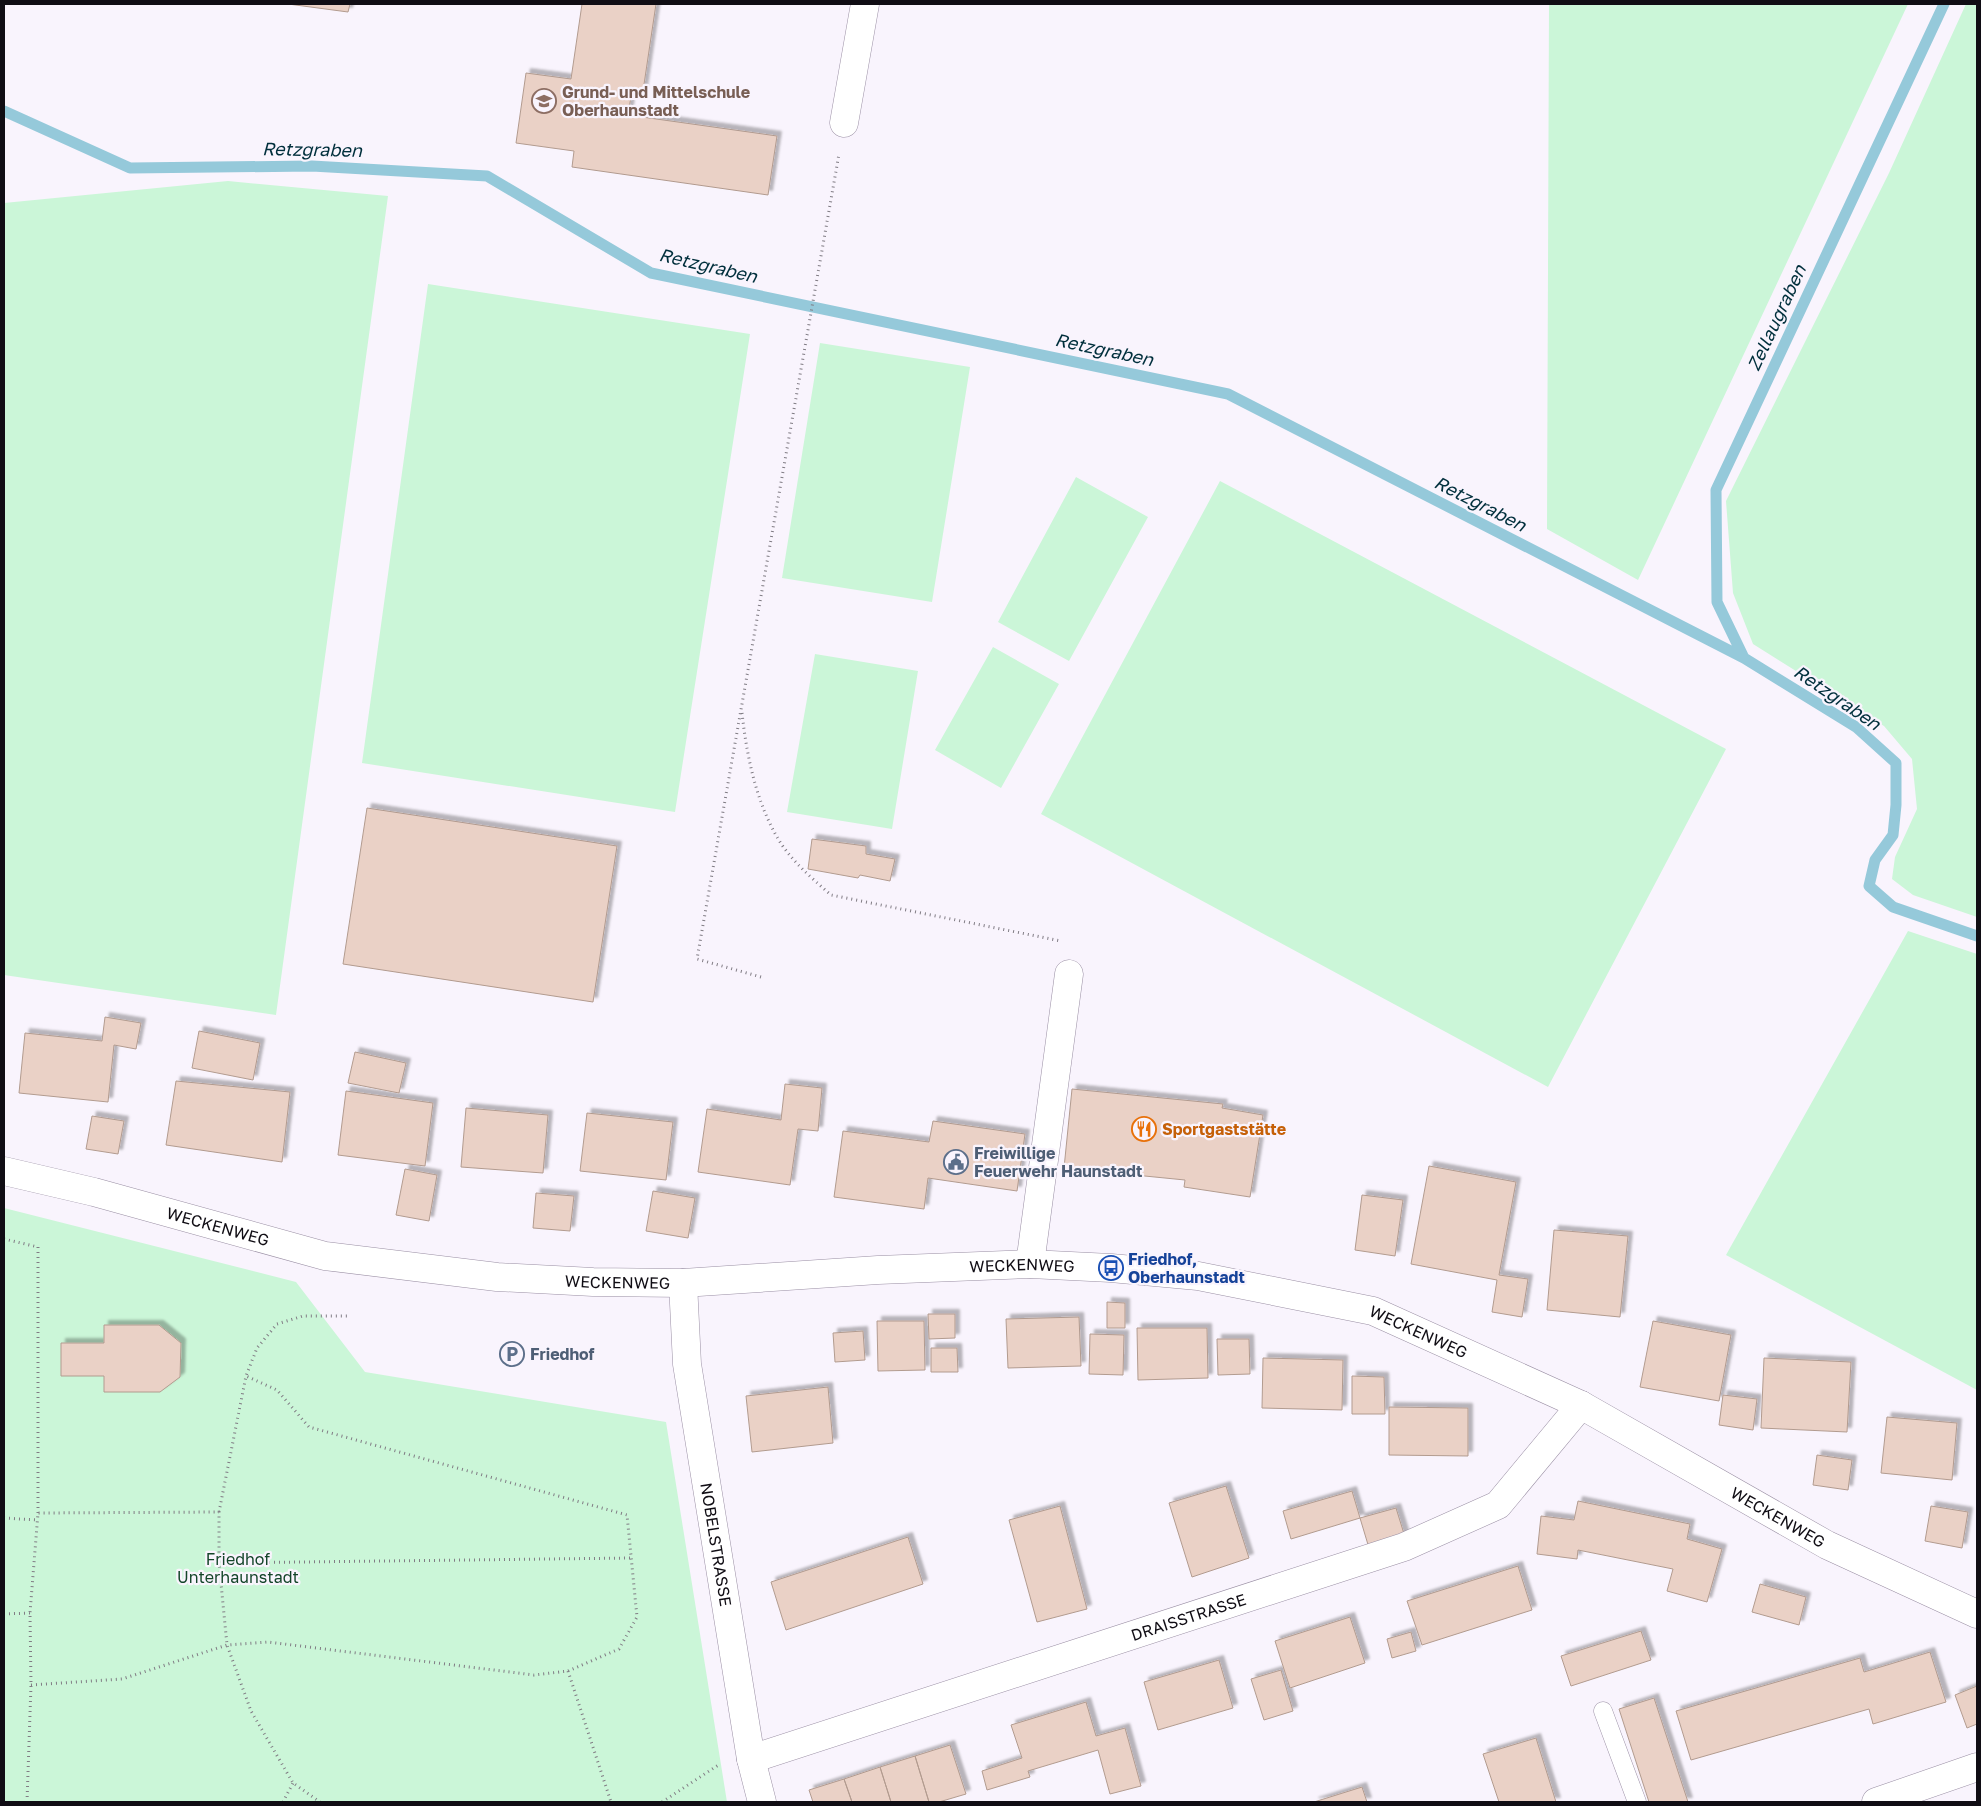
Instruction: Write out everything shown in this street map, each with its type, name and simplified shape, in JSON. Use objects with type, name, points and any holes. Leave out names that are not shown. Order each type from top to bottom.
[{"type":"street","points":[[844,123],[865,4]]},
{"type":"street","points":[[1030,1264],[1069,974]]},
{"type":"street","name":"WECKENWEG","points":[[4,1170],[94,1192],[325,1256],[497,1276],[593,1282],[683,1283],[878,1270],[1030,1264],[1111,1268],[1198,1276],[1374,1311],[1581,1405],[1827,1545],[1977,1614]]},
{"type":"street","name":"NOBELSTRASSE","points":[[683,1283],[687,1364],[751,1759],[762,1802]]},
{"type":"street","name":"DRAISSTRASSE","points":[[751,1759],[1404,1547],[1498,1505],[1581,1405]]},
{"type":"street","points":[[1876,1802],[1977,1767]]},
{"type":"lane","points":[[1603,1712],[1637,1802]]},
{"type":"path","points":[[761,977],[697,959],[844,123]]},
{"type":"path","points":[[742,708],[745,735],[762,808],[783,845],[805,872],[831,895],[1070,943],[1069,974]]},
{"type":"path","points":[[4,1239],[38,1247],[38,1520],[30,1613],[31,1685],[27,1802]]},
{"type":"path","points":[[320,1802],[293,1783],[251,1711],[227,1645],[219,1563],[219,1512],[246,1376],[257,1348],[277,1324],[303,1316],[347,1316]]},
{"type":"path","points":[[31,1685],[122,1679],[227,1645],[268,1642],[534,1675],[568,1671],[619,1649],[637,1617],[627,1515],[309,1427],[277,1390],[246,1376]]},
{"type":"path","points":[[38,1520],[38,1513],[219,1512]]},
{"type":"path","points":[[4,1518],[38,1520]]},
{"type":"path","points":[[219,1563],[631,1558]]},
{"type":"path","points":[[4,1614],[30,1613]]},
{"type":"path","points":[[568,1671],[611,1802]]},
{"type":"path","points":[[662,1802],[726,1760],[751,1759]]},
{"type":"path","points":[[282,1802],[293,1783]]},
{"type":"green space","points":[[1549,4],[1908,4],[1638,580],[1547,529]]},
{"type":"green space","points":[[1966,4],[1977,4],[1977,917],[1913,895],[1892,879],[1895,857],[1917,809],[1912,759],[1884,726],[1753,644],[1733,593],[1726,501],[1889,173]]},
{"type":"green space","points":[[228,181],[388,196],[276,1015],[4,975],[4,203]]},
{"type":"green space","points":[[428,284],[750,334],[675,812],[362,763]]},
{"type":"green space","points":[[820,343],[970,367],[932,602],[782,578]]},
{"type":"green space","points":[[1076,477],[1148,517],[1069,661],[998,622]]},
{"type":"green space","points":[[1220,481],[1726,749],[1548,1087],[1041,814]]},
{"type":"green space","points":[[993,647],[1059,684],[1001,788],[935,750]]},
{"type":"green space","points":[[815,654],[918,671],[892,829],[787,812]]},
{"type":"green space","points":[[1908,931],[1977,954],[1977,1390],[1726,1255]]},
{"type":"green space","name":"Friedhof Unterhaunstadt","points":[[4,1208],[296,1282],[365,1372],[666,1422],[727,1802],[4,1802]]},
{"type":"building","points":[[288,4],[350,4],[348,12]]},
{"type":"building","points":[[582,4],[656,4],[643,91],[632,90],[628,115],[777,136],[768,195],[572,167],[574,151],[516,143],[526,73],[571,79]]},
{"type":"building","points":[[367,808],[617,846],[593,1002],[343,964]]},
{"type":"building","points":[[812,839],[866,846],[866,854],[895,859],[890,881],[860,875],[858,878],[808,869]]},
{"type":"building","points":[[105,1017],[141,1023],[136,1049],[114,1045],[108,1102],[19,1093],[25,1033],[102,1041]]},
{"type":"building","points":[[199,1031],[260,1043],[253,1080],[192,1068]]},
{"type":"building","points":[[355,1052],[406,1063],[399,1093],[348,1083]]},
{"type":"building","points":[[176,1081],[290,1092],[282,1162],[166,1145]]},
{"type":"building","points":[[785,1084],[822,1088],[818,1131],[798,1129],[790,1185],[698,1172],[707,1109],[781,1120]]},
{"type":"building","points":[[1072,1089],[1223,1104],[1222,1108],[1263,1115],[1250,1197],[1184,1187],[1185,1180],[1064,1168]]},
{"type":"building","points":[[346,1091],[433,1103],[425,1166],[338,1155]]},
{"type":"building","points":[[466,1108],[548,1115],[543,1173],[461,1167]]},
{"type":"building","points":[[587,1113],[673,1122],[666,1180],[580,1171]]},
{"type":"building","points":[[92,1116],[124,1121],[118,1154],[86,1149]]},
{"type":"building","points":[[933,1121],[1025,1134],[1017,1191],[928,1178],[924,1209],[834,1197],[843,1131],[929,1142]]},
{"type":"building","points":[[1429,1166],[1516,1182],[1499,1275],[1528,1279],[1522,1317],[1492,1312],[1497,1280],[1411,1264]]},
{"type":"building","points":[[405,1169],[437,1175],[429,1221],[396,1215]]},
{"type":"building","points":[[653,1191],[695,1198],[688,1238],[646,1231]]},
{"type":"building","points":[[536,1193],[574,1196],[570,1231],[533,1228]]},
{"type":"building","points":[[1362,1195],[1403,1200],[1395,1256],[1355,1250]]},
{"type":"building","points":[[1554,1230],[1628,1236],[1620,1317],[1547,1310]]},
{"type":"building","points":[[1107,1302],[1125,1303],[1125,1328],[1107,1328]]},
{"type":"building","points":[[928,1314],[955,1314],[955,1338],[929,1339]]},
{"type":"building","points":[[1079,1317],[1081,1366],[1008,1368],[1006,1319]]},
{"type":"building","points":[[877,1321],[924,1321],[925,1370],[878,1371]]},
{"type":"building","points":[[1653,1321],[1731,1335],[1719,1401],[1640,1387]]},
{"type":"building","points":[[104,1325],[159,1325],[181,1343],[180,1377],[160,1392],[104,1392],[104,1376],[61,1376],[61,1343],[104,1343]]},
{"type":"building","points":[[1137,1328],[1207,1328],[1208,1378],[1138,1380]]},
{"type":"building","points":[[863,1331],[865,1360],[835,1362],[833,1333]]},
{"type":"building","points":[[1090,1334],[1124,1335],[1123,1375],[1089,1374]]},
{"type":"building","points":[[1217,1339],[1249,1339],[1250,1374],[1218,1375]]},
{"type":"building","points":[[931,1348],[957,1348],[958,1372],[931,1372]]},
{"type":"building","points":[[1263,1358],[1343,1360],[1342,1410],[1262,1408]]},
{"type":"building","points":[[1764,1358],[1851,1362],[1847,1432],[1761,1428]]},
{"type":"building","points":[[1352,1376],[1384,1377],[1385,1414],[1352,1414]]},
{"type":"building","points":[[828,1387],[833,1443],[752,1452],[746,1396]]},
{"type":"building","points":[[1723,1395],[1757,1399],[1753,1430],[1719,1425]]},
{"type":"building","points":[[1389,1407],[1468,1408],[1468,1456],[1389,1455]]},
{"type":"building","points":[[1887,1417],[1957,1423],[1952,1480],[1881,1473]]},
{"type":"building","points":[[1817,1455],[1852,1460],[1848,1490],[1813,1485]]},
{"type":"building","points":[[1226,1486],[1249,1558],[1192,1577],[1169,1503]]},
{"type":"building","points":[[1352,1491],[1360,1518],[1291,1539],[1283,1511]]},
{"type":"building","points":[[1578,1501],[1690,1524],[1687,1539],[1722,1549],[1707,1602],[1667,1591],[1673,1569],[1578,1550],[1577,1559],[1537,1554],[1541,1516],[1574,1520]]},
{"type":"building","points":[[1060,1506],[1087,1609],[1037,1622],[1009,1520]]},
{"type":"building","points":[[1931,1506],[1968,1512],[1962,1548],[1925,1541]]},
{"type":"building","points":[[1396,1508],[1405,1537],[1369,1548],[1360,1518]]},
{"type":"building","points":[[908,1537],[923,1584],[786,1630],[771,1582]]},
{"type":"building","points":[[1518,1566],[1532,1610],[1422,1645],[1407,1601]]},
{"type":"building","points":[[1760,1584],[1806,1597],[1799,1625],[1752,1612]]},
{"type":"building","points":[[1350,1617],[1365,1663],[1290,1688],[1275,1641]]},
{"type":"building","points":[[1641,1631],[1651,1660],[1571,1686],[1561,1656]]},
{"type":"building","points":[[1411,1632],[1416,1651],[1392,1658],[1387,1639]]},
{"type":"building","points":[[1930,1652],[1946,1702],[1873,1724],[1869,1709],[1691,1760],[1676,1711],[1860,1658],[1864,1672]]},
{"type":"building","points":[[1219,1660],[1233,1708],[1158,1730],[1144,1682]]},
{"type":"building","points":[[1281,1670],[1293,1711],[1264,1720],[1251,1679]]},
{"type":"building","points":[[1977,1686],[1977,1724],[1967,1728],[1955,1695]]},
{"type":"building","points":[[1654,1698],[1688,1802],[1649,1802],[1619,1709]]},
{"type":"building","points":[[1086,1702],[1096,1736],[1125,1728],[1141,1786],[1110,1794],[1098,1750],[1028,1771],[1030,1777],[987,1790],[982,1771],[1022,1758],[1011,1725]]},
{"type":"building","points":[[1536,1738],[1556,1802],[1499,1802],[1483,1754]]},
{"type":"building","points":[[950,1745],[966,1794],[939,1802],[929,1802],[915,1756]]},
{"type":"building","points":[[915,1756],[929,1802],[891,1802],[880,1767]]},
{"type":"building","points":[[880,1767],[891,1802],[852,1802],[844,1779]]},
{"type":"building","points":[[844,1779],[852,1802],[813,1802],[809,1790]]},
{"type":"building","points":[[1362,1787],[1367,1802],[1314,1802]]},
{"type":"waterway","name":"Zellaugraben","points":[[1744,658],[1717,602],[1716,490],[1944,4]]},
{"type":"waterway","name":"Retzgraben","points":[[4,111],[130,168],[312,166],[487,176],[651,273],[1228,394],[1744,658],[1856,727],[1896,763],[1896,805],[1893,835],[1875,860],[1869,886],[1893,907],[1977,936]]},
{"type":"place","name":"Grund- und Mittelschule Oberhaunstadt","points":[[544,101]]},
{"type":"place","name":"Sportgaststätte","points":[[1144,1129]]},
{"type":"place","name":"Freiwillige Feuerwehr Haunstadt","points":[[956,1162]]},
{"type":"place","name":"Friedhof, Oberhaunstadt","points":[[1111,1268]]},
{"type":"place","name":"Friedhof","points":[[512,1354]]}]
